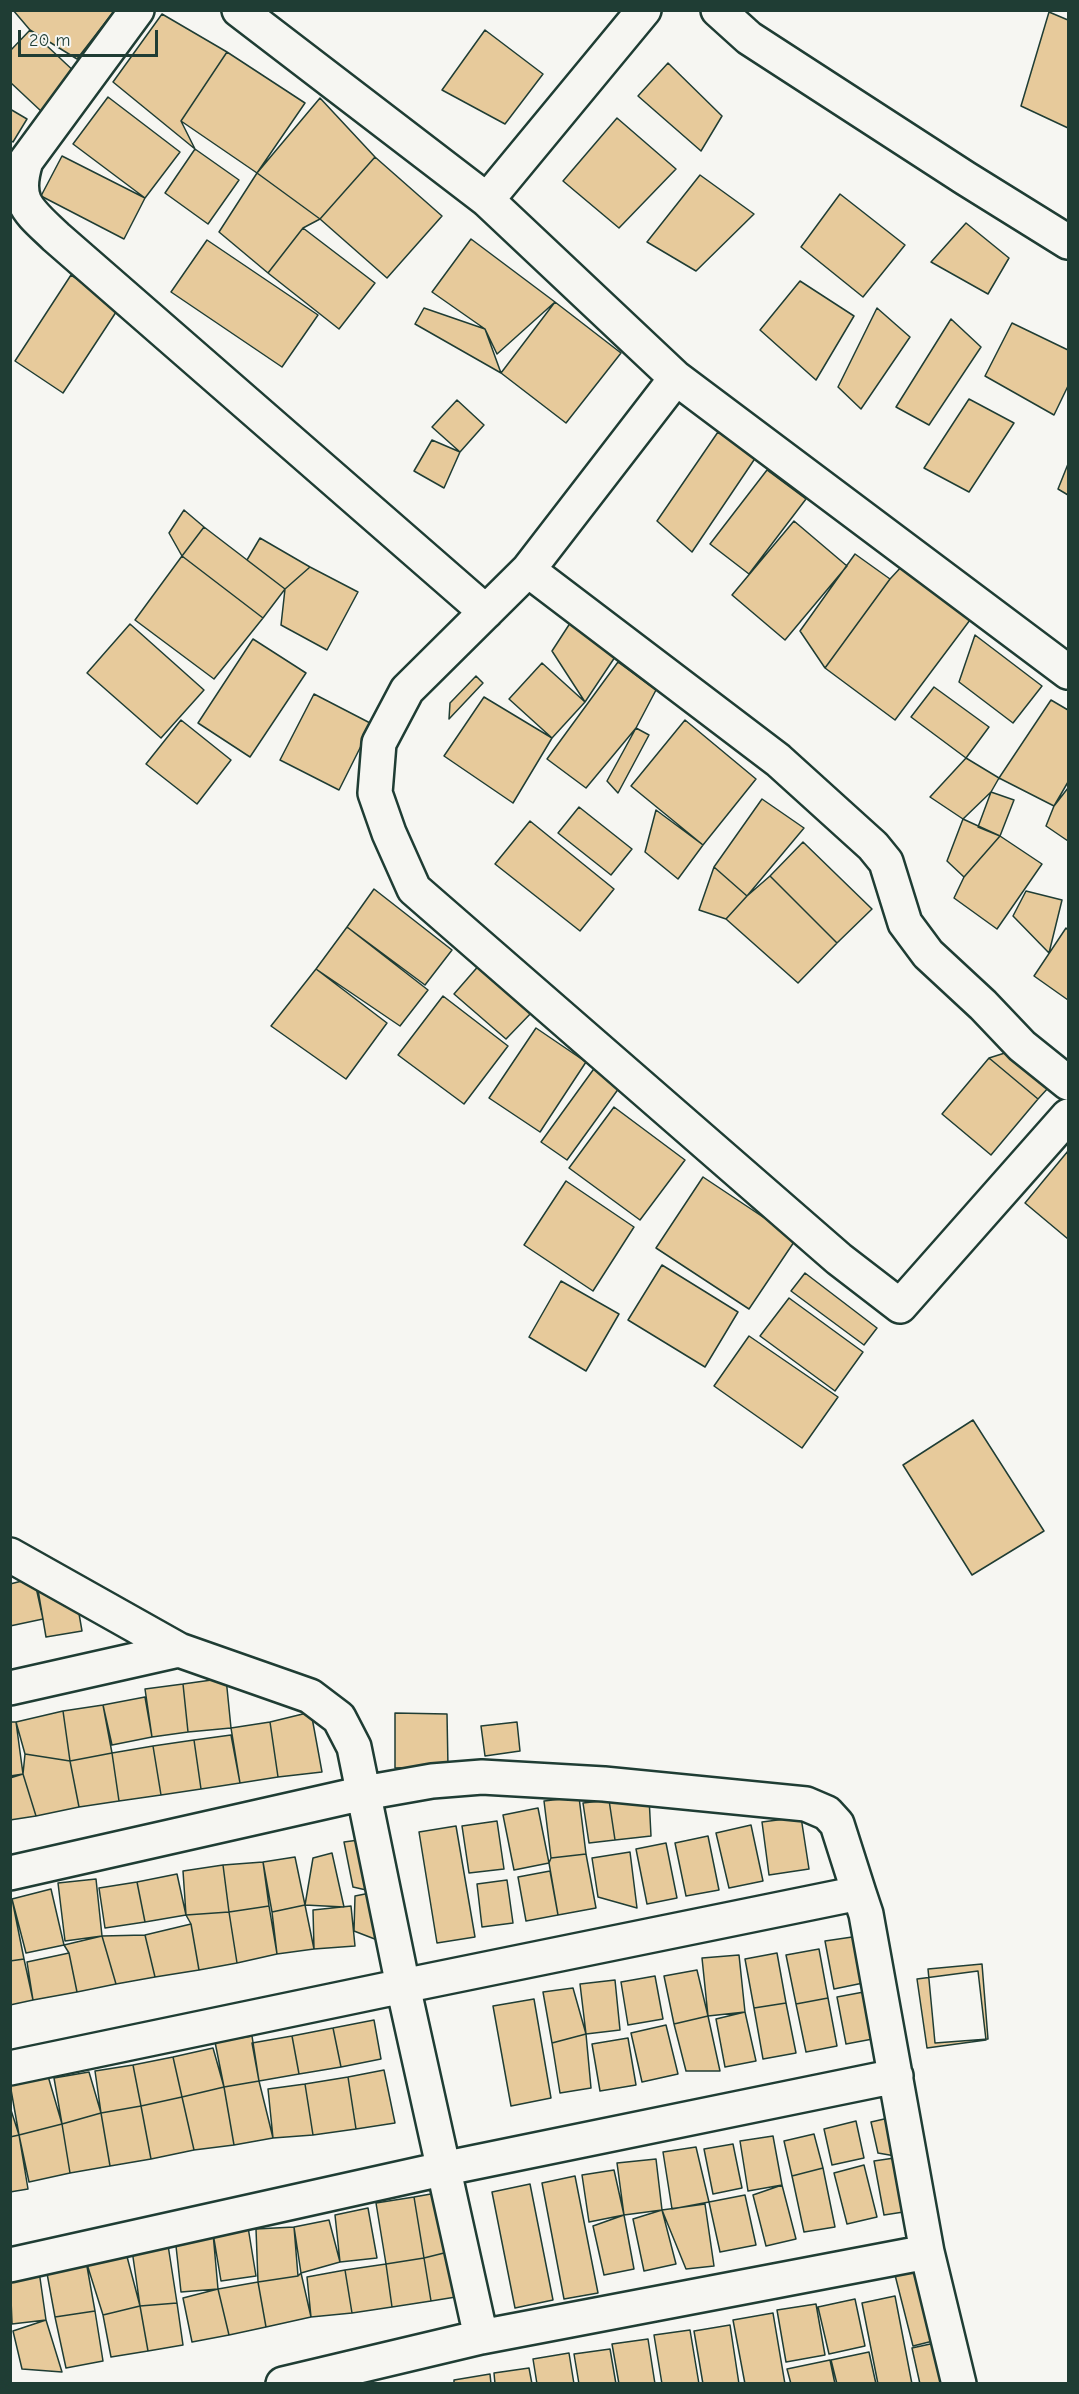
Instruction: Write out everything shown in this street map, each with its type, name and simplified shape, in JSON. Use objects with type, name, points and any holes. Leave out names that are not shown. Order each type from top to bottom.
[{"type":"street","points":[[137,10],[26,161],[20,182],[27,209],[65,245],[486,612]]},
{"type":"street","points":[[239,10],[487,200],[676,378],[1068,672]]},
{"type":"street","points":[[487,200],[644,10]]},
{"type":"street","points":[[718,10],[759,44],[1068,242]]},
{"type":"street","points":[[676,378],[528,570],[407,690],[379,743],[375,793],[389,833],[414,889],[561,1020],[839,1259],[900,1306],[1068,1116]]},
{"type":"street","points":[[528,570],[778,760],[873,846],[886,862],[905,923],[928,954],[983,1005],[1022,1046],[1068,1083]]},
{"type":"street","points":[[10,1555],[179,1650],[310,1696],[339,1719],[354,1747],[442,2169],[481,2337]]},
{"type":"street","points":[[10,1688],[179,1650]]},
{"type":"street","points":[[10,1873],[364,1793],[432,1781],[482,1777],[604,1784],[806,1804],[827,1813],[837,1824],[866,1914],[927,2252],[959,2384]]},
{"type":"street","points":[[10,2068],[859,1893]]},
{"type":"street","points":[[10,2265],[442,2169],[896,2076]]},
{"type":"street","points":[[283,2384],[481,2337],[927,2252]]},
{"type":"building","points":[[13,10],[115,10],[77,59],[30,30]]},
{"type":"building","points":[[1049,12],[1068,20],[1068,128],[1021,106]]},
{"type":"building","points":[[162,14],[227,52],[181,121],[195,149],[113,82]]},
{"type":"building","points":[[30,30],[78,75],[42,112],[10,82],[10,51]]},
{"type":"building","points":[[485,30],[543,74],[505,124],[442,90]]},
{"type":"building","points":[[227,52],[305,103],[257,173],[181,121]]},
{"type":"building","points":[[668,63],[722,116],[701,151],[638,96]]},
{"type":"building","points":[[108,97],[180,152],[145,198],[73,144]]},
{"type":"building","points":[[320,98],[375,157],[320,219],[257,173]]},
{"type":"building","points":[[10,109],[27,119],[13,142],[10,140]]},
{"type":"building","points":[[617,118],[676,169],[619,228],[563,181]]},
{"type":"building","points":[[195,149],[239,180],[208,224],[165,193]]},
{"type":"building","points":[[62,156],[145,198],[124,239],[41,196]]},
{"type":"building","points":[[375,157],[442,216],[387,278],[320,219]]},
{"type":"building","points":[[257,173],[320,219],[303,228],[268,273],[219,232]]},
{"type":"building","points":[[700,175],[754,214],[696,271],[647,242]]},
{"type":"building","points":[[840,194],[905,245],[863,297],[801,247]]},
{"type":"building","points":[[966,223],[1009,258],[988,294],[931,262]]},
{"type":"building","points":[[303,228],[375,283],[339,329],[268,273]]},
{"type":"building","points":[[471,239],[555,302],[497,354],[485,329],[432,292]]},
{"type":"building","points":[[207,240],[318,315],[282,367],[171,292]]},
{"type":"building","points":[[71,275],[120,306],[63,393],[15,361]]},
{"type":"building","points":[[800,281],[854,316],[816,380],[760,330]]},
{"type":"building","points":[[555,302],[621,353],[566,423],[501,373]]},
{"type":"building","points":[[424,308],[485,329],[501,373],[415,324]]},
{"type":"building","points":[[877,308],[910,337],[861,409],[838,387]]},
{"type":"building","points":[[951,319],[981,347],[929,425],[896,407]]},
{"type":"building","points":[[1012,323],[1068,350],[1068,386],[1054,415],[985,376]]},
{"type":"building","points":[[969,399],[1014,423],[969,492],[924,468]]},
{"type":"building","points":[[457,400],[484,425],[460,452],[432,427]]},
{"type":"building","points":[[718,432],[756,457],[692,552],[657,521]]},
{"type":"building","points":[[432,440],[460,452],[444,488],[414,471]]},
{"type":"building","points":[[1068,464],[1068,495],[1058,489]]},
{"type":"building","points":[[767,470],[806,499],[749,574],[710,544]]},
{"type":"building","points":[[184,510],[204,527],[182,556],[169,533]]},
{"type":"building","points":[[794,521],[847,566],[785,640],[732,595]]},
{"type":"building","points":[[204,527],[285,589],[263,618],[182,556]]},
{"type":"building","points":[[260,538],[310,567],[285,589],[247,560]]},
{"type":"building","points":[[855,554],[890,579],[825,668],[800,631]]},
{"type":"building","points":[[182,556],[263,618],[214,679],[135,620]]},
{"type":"building","points":[[903,565],[973,616],[895,720],[825,668],[890,579]]},
{"type":"building","points":[[310,567],[358,592],[327,650],[281,625],[285,589]]},
{"type":"building","points":[[576,614],[623,645],[585,702],[552,651]]},
{"type":"building","points":[[130,624],[204,690],[161,738],[87,673]]},
{"type":"building","points":[[975,635],[1042,686],[1013,723],[959,682]]},
{"type":"building","points":[[253,639],[306,673],[250,757],[198,723]]},
{"type":"building","points":[[618,662],[656,690],[636,728],[586,788],[547,759]]},
{"type":"building","points":[[542,663],[585,702],[552,738],[509,699]]},
{"type":"building","points":[[476,676],[483,683],[449,719],[450,703]]},
{"type":"building","points":[[934,687],[989,727],[966,758],[911,717]]},
{"type":"building","points":[[314,694],[372,724],[339,790],[280,760]]},
{"type":"building","points":[[484,697],[552,738],[513,803],[444,756]]},
{"type":"building","points":[[1051,700],[1068,710],[1068,782],[1054,806],[999,778]]},
{"type":"building","points":[[181,720],[231,760],[197,804],[146,764]]},
{"type":"building","points":[[685,720],[756,779],[703,845],[631,786]]},
{"type":"building","points":[[636,728],[649,735],[618,793],[607,781]]},
{"type":"building","points":[[966,758],[999,778],[991,792],[963,819],[930,797]]},
{"type":"building","points":[[1068,788],[1068,841],[1046,826],[1054,806]]},
{"type":"building","points":[[991,792],[1014,800],[1000,836],[978,827]]},
{"type":"building","points":[[762,799],[804,828],[747,896],[714,867]]},
{"type":"building","points":[[579,807],[632,849],[611,875],[558,833]]},
{"type":"building","points":[[656,810],[703,845],[678,879],[645,852]]},
{"type":"building","points":[[963,819],[1000,836],[964,877],[947,861]]},
{"type":"building","points":[[530,821],[614,889],[580,931],[495,864]]},
{"type":"building","points":[[1000,836],[1042,864],[997,929],[954,898],[964,877]]},
{"type":"building","points":[[803,842],[872,909],[837,943],[770,876]]},
{"type":"building","points":[[714,867],[747,896],[726,919],[699,910]]},
{"type":"building","points":[[770,876],[837,943],[798,983],[726,919]]},
{"type":"building","points":[[374,889],[452,950],[425,985],[347,927]]},
{"type":"building","points":[[1026,891],[1062,900],[1049,953],[1013,916]]},
{"type":"building","points":[[347,927],[428,990],[400,1026],[316,969]]},
{"type":"building","points":[[1066,928],[1068,930],[1068,1000],[1034,976]]},
{"type":"building","points":[[481,963],[534,1010],[506,1039],[454,994]]},
{"type":"building","points":[[316,969],[387,1023],[346,1079],[271,1026]]},
{"type":"building","points":[[443,996],[508,1046],[464,1104],[398,1055]]},
{"type":"building","points":[[536,1028],[586,1062],[540,1132],[489,1098]]},
{"type":"building","points":[[1008,1052],[1049,1087],[1038,1099],[989,1058]]},
{"type":"building","points":[[989,1058],[1038,1099],[991,1155],[942,1114]]},
{"type":"building","points":[[601,1059],[627,1077],[567,1160],[541,1142]]},
{"type":"building","points":[[614,1107],[685,1160],[640,1220],[569,1168]]},
{"type":"building","points":[[1068,1151],[1068,1239],[1025,1203]]},
{"type":"building","points":[[703,1177],[796,1239],[749,1309],[656,1248]]},
{"type":"building","points":[[566,1181],[634,1227],[593,1291],[524,1245]]},
{"type":"building","points":[[662,1265],[738,1312],[705,1367],[628,1320]]},
{"type":"building","points":[[805,1273],[877,1328],[864,1345],[791,1291]]},
{"type":"building","points":[[561,1281],[619,1314],[586,1371],[529,1337]]},
{"type":"building","points":[[789,1298],[863,1352],[835,1391],[760,1336]]},
{"type":"building","points":[[749,1336],[838,1397],[802,1448],[714,1386]]},
{"type":"building","points":[[973,1420],[1044,1531],[972,1575],[903,1465]]},
{"type":"building","points":[[34,1578],[43,1619],[10,1626],[10,1584]]},
{"type":"building","points":[[38,1590],[77,1602],[82,1631],[46,1637]]},
{"type":"building","points":[[226,1678],[231,1728],[188,1732],[183,1684]]},
{"type":"building","points":[[183,1684],[188,1732],[152,1737],[145,1689]]},
{"type":"building","points":[[145,1697],[152,1737],[112,1745],[103,1705]]},
{"type":"building","points":[[103,1705],[112,1753],[70,1761],[63,1711]]},
{"type":"building","points":[[63,1711],[70,1761],[25,1754],[16,1722]]},
{"type":"building","points":[[311,1712],[322,1772],[278,1777],[270,1722]]},
{"type":"building","points":[[395,1713],[447,1714],[448,1767],[395,1768]]},
{"type":"building","points":[[10,1722],[16,1722],[23,1774],[10,1776]]},
{"type":"building","points":[[270,1722],[278,1777],[240,1783],[231,1728]]},
{"type":"building","points":[[517,1722],[520,1751],[485,1756],[481,1726]]},
{"type":"building","points":[[231,1735],[240,1783],[201,1789],[194,1740]]},
{"type":"building","points":[[194,1740],[201,1789],[161,1795],[153,1746]]},
{"type":"building","points":[[153,1746],[161,1795],[119,1801],[112,1753]]},
{"type":"building","points":[[112,1753],[119,1801],[79,1807],[70,1761]]},
{"type":"building","points":[[25,1754],[70,1761],[79,1807],[36,1816],[23,1774]]},
{"type":"building","points":[[23,1774],[36,1816],[10,1820],[10,1778]]},
{"type":"building","points":[[579,1797],[586,1854],[551,1858],[544,1801]]},
{"type":"building","points":[[649,1797],[651,1836],[615,1840],[609,1800]]},
{"type":"building","points":[[609,1800],[615,1840],[589,1843],[583,1803]]},
{"type":"building","points":[[538,1808],[549,1863],[514,1870],[503,1815]]},
{"type":"building","points":[[801,1817],[809,1869],[769,1875],[762,1822]]},
{"type":"building","points":[[497,1821],[504,1869],[469,1873],[462,1826]]},
{"type":"building","points":[[751,1825],[763,1881],[729,1888],[716,1833]]},
{"type":"building","points":[[456,1826],[475,1937],[437,1943],[419,1832]]},
{"type":"building","points":[[708,1836],[719,1890],[686,1896],[675,1843]]},
{"type":"building","points":[[366,1839],[375,1892],[353,1887],[344,1842]]},
{"type":"building","points":[[666,1843],[677,1898],[647,1904],[636,1849]]},
{"type":"building","points":[[630,1852],[637,1908],[598,1897],[592,1858]]},
{"type":"building","points":[[332,1853],[344,1907],[305,1905],[313,1858]]},
{"type":"building","points":[[586,1854],[596,1908],[558,1915],[549,1863],[551,1858]]},
{"type":"building","points":[[295,1857],[305,1905],[272,1912],[263,1862]]},
{"type":"building","points":[[263,1862],[269,1906],[229,1912],[223,1865]]},
{"type":"building","points":[[223,1865],[229,1912],[186,1915],[183,1871]]},
{"type":"building","points":[[550,1871],[558,1915],[526,1921],[518,1877]]},
{"type":"building","points":[[177,1874],[186,1915],[145,1922],[137,1882]]},
{"type":"building","points":[[96,1879],[102,1936],[65,1941],[58,1883]]},
{"type":"building","points":[[507,1880],[513,1923],[482,1927],[477,1884]]},
{"type":"building","points":[[137,1882],[145,1922],[105,1928],[99,1888]]},
{"type":"building","points":[[51,1889],[64,1945],[26,1953],[12,1899]]},
{"type":"building","points":[[375,1892],[385,1943],[354,1931],[355,1896]]},
{"type":"building","points":[[10,1899],[12,1899],[24,1959],[10,1961]]},
{"type":"building","points":[[305,1905],[314,1949],[277,1954],[272,1912]]},
{"type":"building","points":[[269,1906],[277,1954],[237,1963],[229,1912]]},
{"type":"building","points":[[351,1906],[355,1946],[314,1949],[313,1910]]},
{"type":"building","points":[[229,1912],[237,1963],[199,1970],[191,1924],[186,1915]]},
{"type":"building","points":[[191,1924],[199,1970],[155,1977],[145,1935]]},
{"type":"building","points":[[145,1935],[155,1977],[116,1984],[102,1936]]},
{"type":"building","points":[[102,1936],[116,1984],[77,1992],[69,1953],[64,1945]]},
{"type":"building","points":[[859,1936],[868,1982],[834,1989],[825,1941]]},
{"type":"building","points":[[819,1949],[828,1998],[796,2004],[786,1955]]},
{"type":"building","points":[[69,1953],[77,1992],[33,2000],[27,1962]]},
{"type":"building","points":[[777,1953],[786,2003],[754,2008],[745,1959]]},
{"type":"building","points":[[739,1955],[745,2012],[708,2016],[702,1958]]},
{"type":"building","points":[[24,1959],[33,2000],[10,2005],[10,1961]]},
{"type":"building","points":[[982,1964],[988,2039],[935,2043],[928,1969]]},
{"type":"building","points":[[697,1970],[708,2016],[674,2024],[664,1976]]},
{"type":"building","points":[[978,1971],[986,2040],[927,2048],[917,1979]]},
{"type":"building","points":[[655,1976],[663,2019],[628,2025],[621,1982]]},
{"type":"building","points":[[615,1980],[620,2030],[586,2034],[580,1984]]},
{"type":"building","points":[[573,1988],[586,2034],[552,2043],[543,1992]]},
{"type":"building","points":[[869,1991],[878,2038],[846,2044],[837,1997]]},
{"type":"building","points":[[828,1998],[837,2046],[806,2052],[796,2004]]},
{"type":"building","points":[[534,1999],[551,2098],[511,2106],[493,2006]]},
{"type":"building","points":[[786,2003],[796,2053],[763,2059],[754,2008]]},
{"type":"building","points":[[745,2012],[756,2061],[725,2067],[716,2019]]},
{"type":"building","points":[[708,2016],[720,2071],[686,2071],[674,2024]]},
{"type":"building","points":[[374,2020],[381,2059],[341,2067],[333,2028]]},
{"type":"building","points":[[666,2025],[678,2074],[642,2082],[631,2033]]},
{"type":"building","points":[[333,2028],[341,2067],[299,2074],[292,2036]]},
{"type":"building","points":[[586,2034],[591,2088],[560,2093],[552,2043]]},
{"type":"building","points":[[252,2036],[259,2081],[224,2087],[215,2042]]},
{"type":"building","points":[[292,2036],[299,2074],[259,2081],[252,2043]]},
{"type":"building","points":[[628,2038],[636,2085],[600,2091],[592,2044]]},
{"type":"building","points":[[213,2048],[224,2087],[182,2097],[173,2057]]},
{"type":"building","points":[[173,2057],[182,2097],[141,2106],[133,2065]]},
{"type":"building","points":[[133,2065],[141,2106],[101,2113],[95,2071]]},
{"type":"building","points":[[384,2070],[395,2123],[356,2129],[348,2077]]},
{"type":"building","points":[[89,2072],[101,2113],[62,2124],[54,2078]]},
{"type":"building","points":[[48,2076],[62,2124],[19,2135],[10,2084]]},
{"type":"building","points":[[348,2077],[356,2129],[313,2135],[305,2084]]},
{"type":"building","points":[[259,2081],[273,2138],[234,2145],[224,2087]]},
{"type":"building","points":[[305,2084],[313,2135],[273,2138],[268,2089]]},
{"type":"building","points":[[224,2087],[234,2145],[194,2150],[182,2097]]},
{"type":"building","points":[[182,2097],[194,2150],[151,2159],[141,2106]]},
{"type":"building","points":[[141,2106],[151,2159],[110,2166],[101,2113]]},
{"type":"building","points":[[10,2107],[19,2135],[10,2137]]},
{"type":"building","points":[[101,2113],[110,2166],[70,2173],[62,2124]]},
{"type":"building","points":[[893,2117],[901,2157],[878,2153],[871,2122]]},
{"type":"building","points":[[856,2121],[864,2158],[832,2165],[824,2129]]},
{"type":"building","points":[[62,2124],[70,2173],[29,2182],[19,2135]]},
{"type":"building","points":[[814,2134],[823,2168],[792,2176],[784,2141]]},
{"type":"building","points":[[19,2135],[28,2189],[10,2192],[10,2137]]},
{"type":"building","points":[[773,2136],[782,2185],[748,2191],[740,2141]]},
{"type":"building","points":[[733,2144],[742,2188],[713,2194],[704,2149]]},
{"type":"building","points":[[696,2147],[709,2202],[672,2209],[663,2152]]},
{"type":"building","points":[[901,2157],[910,2211],[884,2215],[874,2161]]},
{"type":"building","points":[[656,2159],[662,2210],[624,2215],[617,2163]]},
{"type":"building","points":[[864,2165],[877,2217],[847,2224],[834,2173]]},
{"type":"building","points":[[823,2168],[835,2227],[804,2232],[792,2176]]},
{"type":"building","points":[[614,2170],[624,2215],[589,2222],[582,2175]]},
{"type":"building","points":[[575,2176],[598,2293],[564,2299],[542,2183]]},
{"type":"building","points":[[530,2184],[553,2300],[515,2308],[492,2192]]},
{"type":"building","points":[[782,2185],[796,2239],[766,2246],[753,2195]]},
{"type":"building","points":[[442,2192],[452,2251],[424,2258],[414,2197]]},
{"type":"building","points":[[745,2195],[756,2245],[720,2252],[709,2202]]},
{"type":"building","points":[[414,2197],[424,2258],[386,2264],[376,2203]]},
{"type":"building","points":[[705,2204],[714,2266],[686,2269],[662,2210]]},
{"type":"building","points":[[368,2208],[377,2258],[340,2262],[335,2215]]},
{"type":"building","points":[[662,2210],[676,2264],[644,2271],[633,2219]]},
{"type":"building","points":[[624,2215],[634,2269],[604,2275],[593,2226]]},
{"type":"building","points":[[329,2220],[340,2262],[301,2273],[294,2227]]},
{"type":"building","points":[[248,2227],[256,2276],[221,2281],[213,2233]]},
{"type":"building","points":[[294,2227],[298,2276],[258,2282],[256,2229]]},
{"type":"building","points":[[213,2233],[218,2289],[181,2292],[176,2246]]},
{"type":"building","points":[[168,2245],[177,2303],[140,2306],[132,2250]]},
{"type":"building","points":[[125,2249],[140,2306],[103,2315],[86,2261]]},
{"type":"building","points":[[452,2251],[462,2296],[431,2301],[424,2258]]},
{"type":"building","points":[[424,2258],[431,2301],[392,2307],[386,2264]]},
{"type":"building","points":[[86,2261],[95,2311],[55,2317],[46,2268]]},
{"type":"building","points":[[386,2264],[392,2307],[352,2313],[345,2270]]},
{"type":"building","points":[[923,2268],[941,2339],[913,2346],[895,2275]]},
{"type":"building","points":[[345,2270],[352,2313],[311,2317],[307,2277]]},
{"type":"building","points":[[39,2271],[46,2320],[12,2324],[10,2274]]},
{"type":"building","points":[[301,2273],[311,2317],[266,2327],[258,2282],[298,2276]]},
{"type":"building","points":[[258,2282],[266,2327],[229,2335],[218,2289]]},
{"type":"building","points":[[218,2289],[229,2335],[192,2342],[183,2298]]},
{"type":"building","points":[[895,2296],[912,2384],[878,2384],[862,2303]]},
{"type":"building","points":[[855,2299],[865,2346],[829,2354],[818,2307]]},
{"type":"building","points":[[177,2303],[183,2345],[148,2351],[140,2306]]},
{"type":"building","points":[[816,2304],[825,2355],[786,2362],[777,2310]]},
{"type":"building","points":[[140,2306],[148,2351],[111,2357],[103,2315]]},
{"type":"building","points":[[95,2311],[103,2361],[66,2368],[55,2317]]},
{"type":"building","points":[[773,2313],[785,2384],[745,2384],[733,2320]]},
{"type":"building","points":[[46,2320],[62,2372],[22,2369],[13,2331]]},
{"type":"building","points":[[730,2325],[739,2384],[703,2384],[694,2331]]},
{"type":"building","points":[[690,2330],[699,2384],[662,2384],[654,2335]]},
{"type":"building","points":[[648,2339],[655,2384],[619,2384],[612,2344]]},
{"type":"building","points":[[944,2341],[953,2384],[920,2384],[912,2348]]},
{"type":"building","points":[[610,2349],[616,2384],[579,2384],[574,2354]]},
{"type":"building","points":[[869,2352],[876,2384],[837,2384],[831,2360]]},
{"type":"building","points":[[569,2353],[574,2384],[537,2384],[533,2359]]},
{"type":"building","points":[[830,2360],[835,2384],[791,2384],[787,2369]]},
{"type":"building","points":[[529,2368],[532,2384],[495,2384],[494,2373]]},
{"type":"building","points":[[490,2374],[491,2384],[454,2384],[454,2380]]}]
